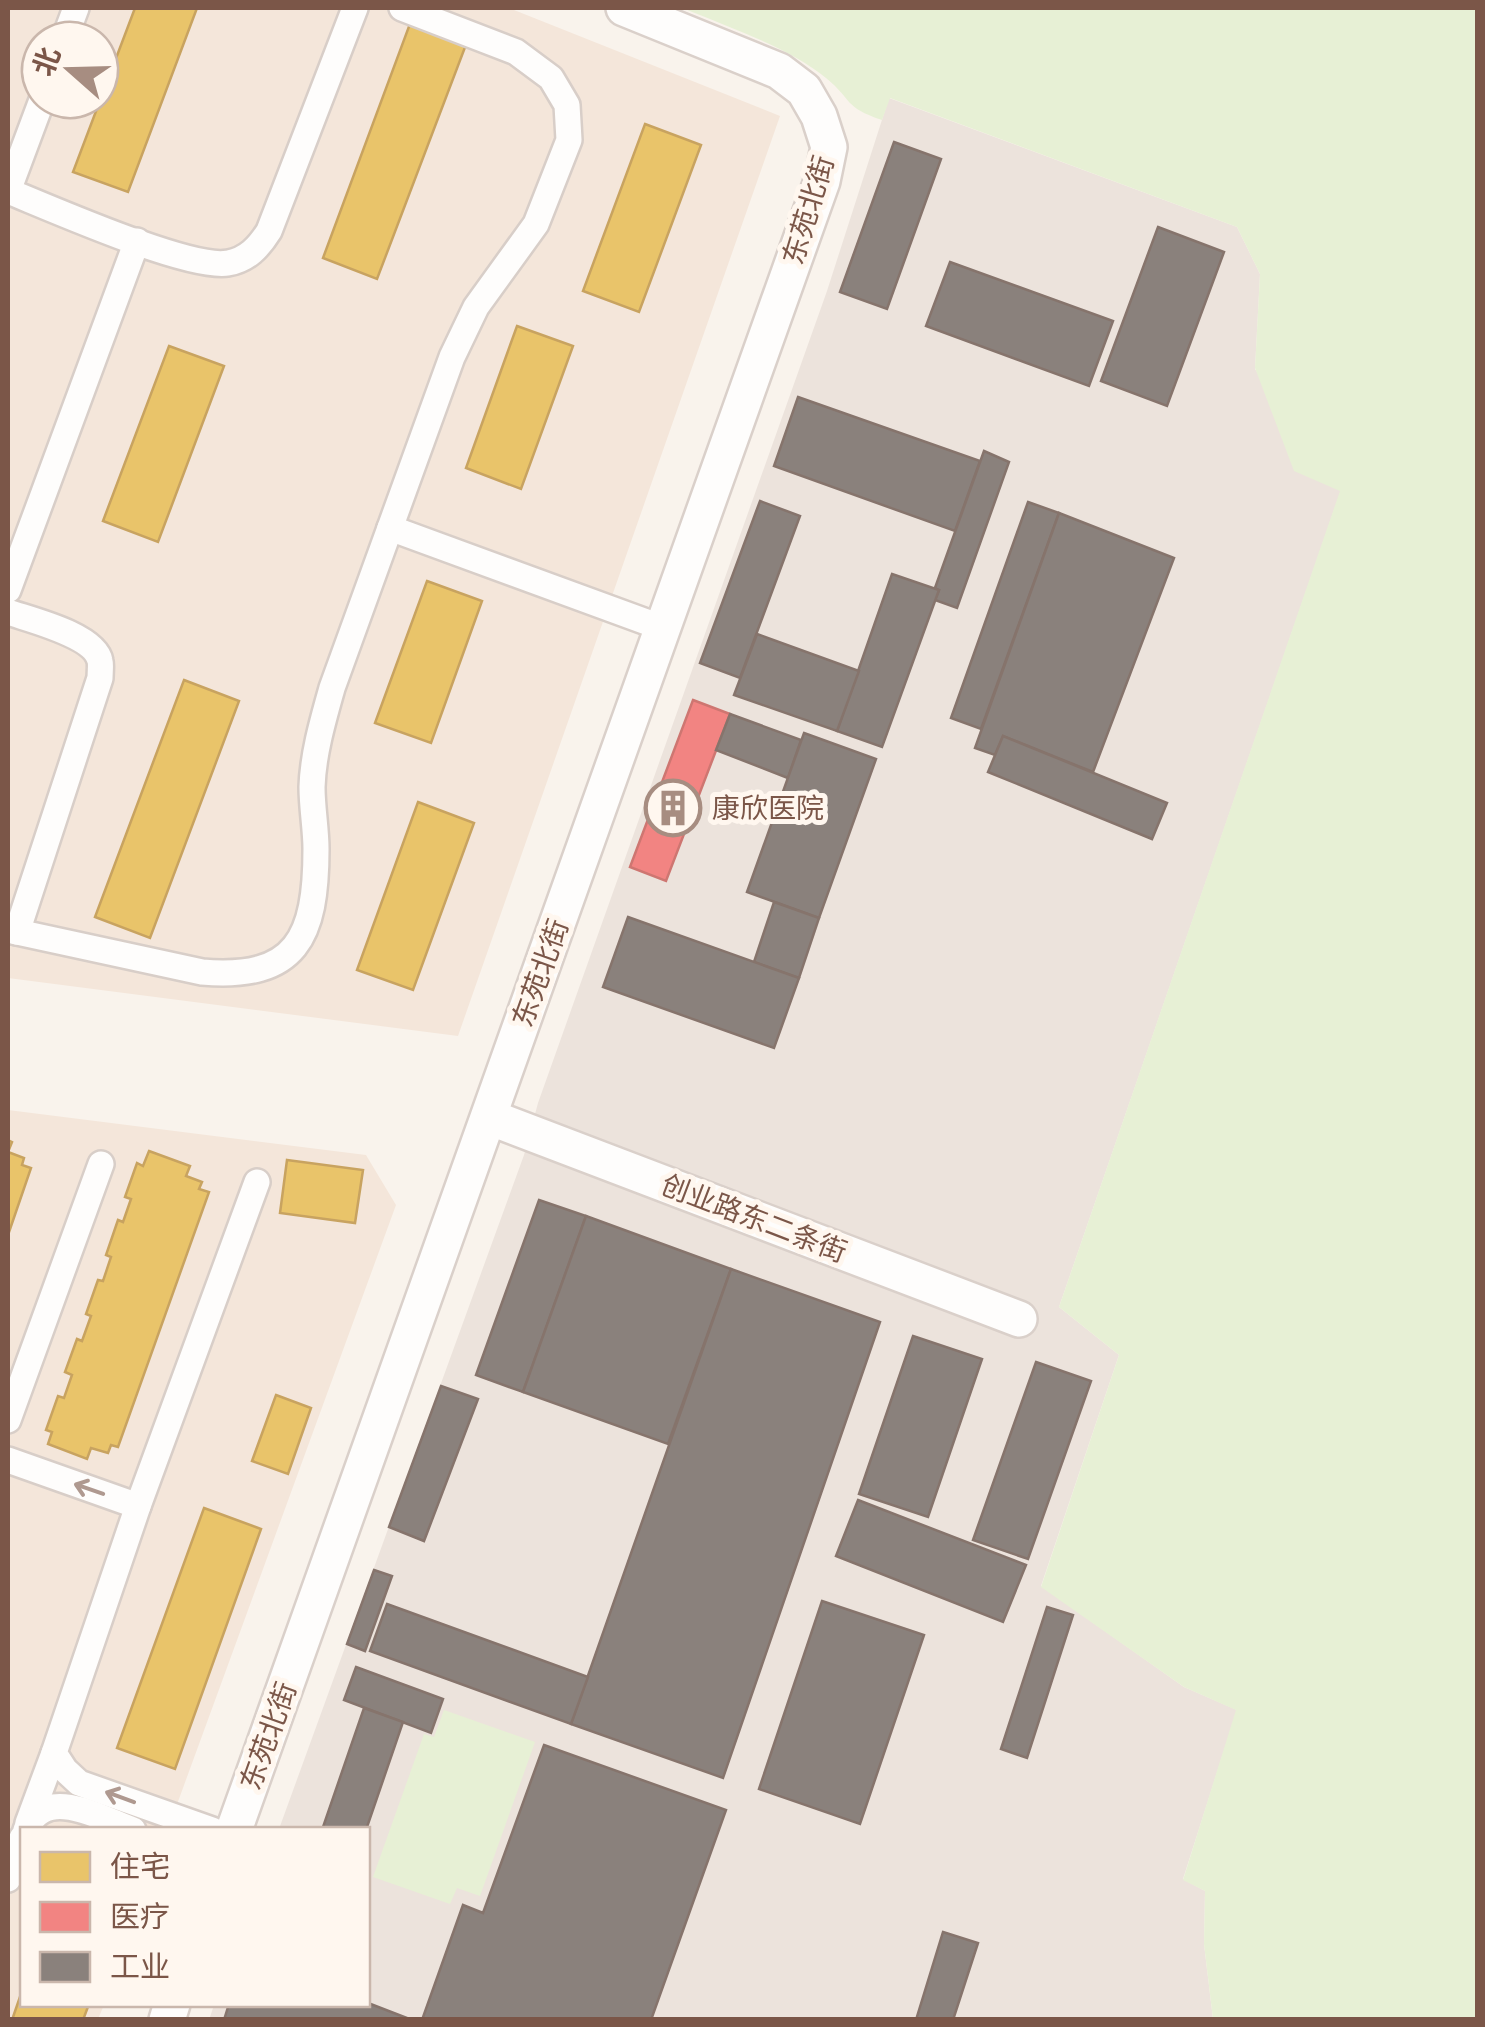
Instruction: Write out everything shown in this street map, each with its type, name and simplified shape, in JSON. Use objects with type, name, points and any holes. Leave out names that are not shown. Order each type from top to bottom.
[{"type":"main road","name":"东苑北街","points":[[235,1827],[822,181],[829,147],[819,116],[804,90],[779,71],[624,8]]},
{"type":"main road","name":"创业路东二条街","points":[[488,1117],[1019,1319]]},
{"type":"street","points":[[35,120],[8,191],[138,241],[223,264],[257,250],[269,231],[355,8]]},
{"type":"street","points":[[8,612],[84,640],[95,650],[100,662],[100,678],[12,931],[224,974],[271,967],[294,950],[309,920],[316,848],[312,786],[320,730],[332,688],[452,356],[476,308],[536,224],[569,140],[567,105],[550,78],[533,62],[402,8]]},
{"type":"street","points":[[8,590],[138,241]]},
{"type":"street","points":[[390,528],[662,628]]},
{"type":"street","points":[[8,1420],[101,1164]]},
{"type":"street","points":[[26,1827],[257,1182]]},
{"type":"street","points":[[8,1460],[138,1506]]},
{"type":"street","points":[[54,1753],[79,1782],[204,1827]]},
{"type":"street","points":[[27,1827],[39,1810],[58,1804],[124,1827]]},
{"type":"street","points":[[8,1880],[20,1845]]},
{"type":"shaded area","points":[[8,8],[509,8],[780,116],[458,1036],[8,978]]},
{"type":"shaded area","points":[[889,98],[1237,227],[1260,274],[1255,369],[1341,490],[1059,1307],[1119,1355],[1041,1586],[1184,1687],[1237,1710],[1183,1879],[1205,1891],[1204,1944],[1213,2019],[209,2020],[213,2007],[370,2007],[370,1827],[280,1827],[524,1155],[538,1103],[827,291]]},
{"type":"shaded area","points":[[8,1110],[366,1155],[396,1205],[169,1827],[20,1827],[20,2007],[103,2007],[98,2019],[8,2019]]},
{"type":"green space","points":[[683,8],[1477,8],[1477,2019],[1213,2019],[1204,1944],[1205,1891],[1183,1880],[1236,1710],[1184,1687],[1041,1587],[1119,1355],[1059,1307],[1340,491],[1294,471],[1255,368],[1260,274],[1237,227],[890,98],[882,120],[854,107],[826,78],[794,57]]},
{"type":"green space","points":[[444,1710],[535,1742],[480,1896],[457,1888],[450,1904],[373,1877],[424,1734],[434,1737]]},
{"type":"building: 住宅","points":[[135,8],[197,8],[128,192],[73,172],[93,120],[120,120],[120,48]]},
{"type":"building: 住宅","points":[[411,21],[467,42],[377,279],[323,258]]},
{"type":"building: 住宅","points":[[645,124],[701,145],[639,312],[583,291]]},
{"type":"building: 住宅","points":[[517,326],[573,346],[521,489],[466,468]]},
{"type":"building: 住宅","points":[[169,346],[224,366],[158,542],[103,521]]},
{"type":"building: 住宅","points":[[427,581],[482,601],[431,743],[375,723]]},
{"type":"building: 住宅","points":[[184,680],[239,701],[150,938],[95,917]]},
{"type":"building: 住宅","points":[[418,802],[474,823],[413,990],[357,970]]},
{"type":"building: 住宅","points":[[149,1151],[190,1166],[186,1176],[202,1182],[199,1189],[209,1192],[118,1447],[111,1445],[108,1453],[91,1448],[87,1459],[48,1444],[52,1432],[46,1430],[58,1396],[64,1398],[72,1375],[65,1372],[77,1339],[82,1341],[91,1316],[86,1314],[98,1280],[103,1281],[111,1257],[106,1255],[118,1220],[123,1222],[131,1199],[125,1197],[137,1163],[143,1166]]},
{"type":"building: 住宅","points":[[8,1152],[24,1158],[22,1165],[31,1168],[8,1235]]},
{"type":"building: 住宅","points":[[287,1160],[363,1170],[355,1223],[280,1213]]},
{"type":"building: 住宅","points":[[276,1395],[311,1408],[288,1474],[252,1461]]},
{"type":"building: 住宅","points":[[204,1508],[261,1529],[175,1769],[117,1748]]},
{"type":"building: 住宅","points":[[20,1997],[20,2007],[88,2007],[83,2020],[12,2020]]},
{"type":"building: 医疗","name":"康欣医院","points":[[693,700],[730,714],[666,881],[630,867]]},
{"type":"building: 工业","points":[[894,142],[941,159],[887,309],[840,292]]},
{"type":"building: 工业","points":[[1158,227],[1224,252],[1167,406],[1101,381]]},
{"type":"building: 工业","points":[[950,262],[1113,321],[1089,386],[926,326]]},
{"type":"building: 工业","points":[[798,397],[980,461],[955,531],[774,466]]},
{"type":"building: 工业","points":[[984,451],[1009,462],[957,608],[935,600],[939,590],[935,588]]},
{"type":"building: 工业","points":[[760,501],[800,516],[740,678],[700,663]]},
{"type":"building: 工业","points":[[1028,502],[1059,513],[981,729],[951,718]]},
{"type":"building: 工业","points":[[1059,513],[1174,558],[1093,772],[1003,736],[995,755],[975,748]]},
{"type":"building: 工业","points":[[892,574],[939,590],[882,747],[837,731]]},
{"type":"building: 工业","points":[[757,634],[859,671],[837,731],[734,695]]},
{"type":"building: 工业","points":[[730,714],[801,740],[788,778],[716,750]]},
{"type":"building: 工业","points":[[804,733],[876,759],[819,918],[747,892]]},
{"type":"building: 工业","points":[[1003,736],[1167,803],[1152,839],[988,772]]},
{"type":"building: 工业","points":[[774,902],[819,918],[799,978],[754,962]]},
{"type":"building: 工业","points":[[628,917],[799,978],[774,1048],[603,987]]},
{"type":"building: 工业","points":[[539,1200],[586,1216],[523,1392],[476,1375]]},
{"type":"building: 工业","points":[[586,1216],[731,1269],[668,1444],[523,1392]]},
{"type":"building: 工业","points":[[731,1269],[880,1322],[723,1778],[571,1724]]},
{"type":"building: 工业","points":[[913,1336],[982,1359],[928,1517],[859,1494]]},
{"type":"building: 工业","points":[[1036,1362],[1091,1381],[1028,1559],[973,1540]]},
{"type":"building: 工业","points":[[441,1386],[478,1399],[424,1541],[389,1527]]},
{"type":"building: 工业","points":[[858,1500],[1026,1565],[1003,1622],[836,1556]]},
{"type":"building: 工业","points":[[374,1570],[392,1576],[365,1651],[347,1644]]},
{"type":"building: 工业","points":[[822,1601],[924,1635],[860,1824],[759,1789]]},
{"type":"building: 工业","points":[[387,1604],[588,1677],[571,1724],[370,1651]]},
{"type":"building: 工业","points":[[1047,1607],[1073,1615],[1027,1758],[1001,1749]]},
{"type":"building: 工业","points":[[356,1667],[443,1699],[431,1733],[344,1700]]},
{"type":"building: 工业","points":[[364,1708],[403,1722],[367,1827],[323,1827]]},
{"type":"building: 工业","points":[[544,1745],[726,1810],[651,2020],[422,2020],[463,1905],[483,1913]]},
{"type":"building: 工业","points":[[943,1932],[978,1943],[953,2020],[916,2020]]},
{"type":"building: 工业","points":[[370,2004],[412,2020],[224,2020],[228,2007],[370,2007]]},
{"type":"place","name":"康欣医院","points":[[673,808]]}]
